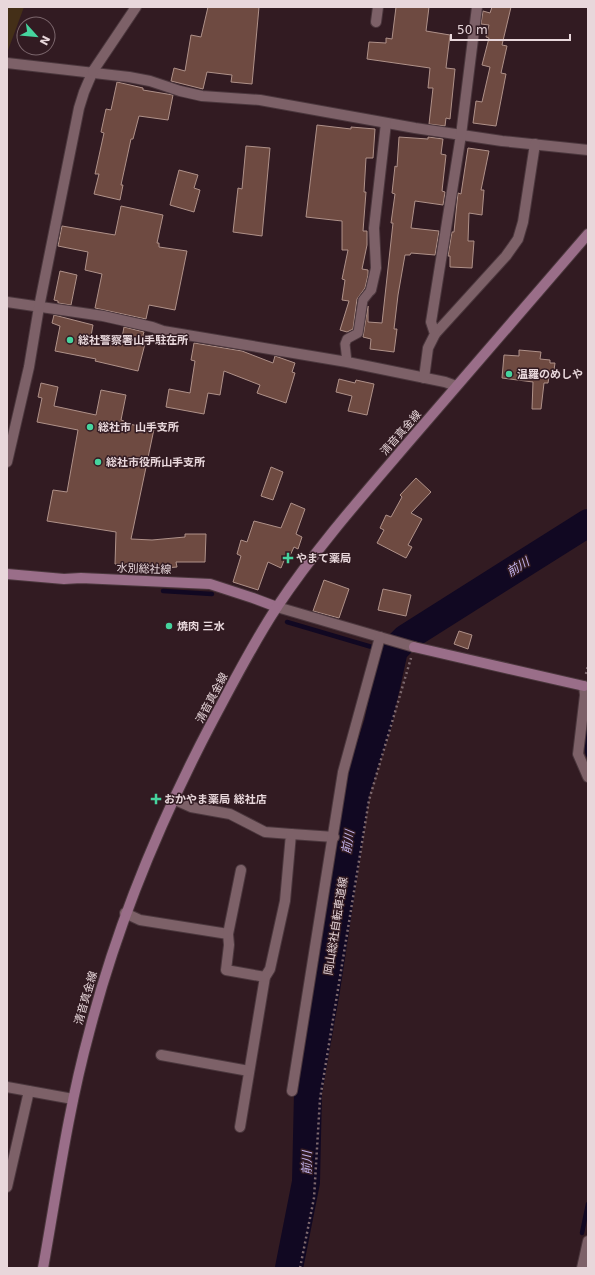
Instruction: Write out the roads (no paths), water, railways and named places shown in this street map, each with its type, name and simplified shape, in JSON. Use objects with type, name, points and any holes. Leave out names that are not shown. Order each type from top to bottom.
[{"type":"main road","name":"清音真金線","points":[[43,1268],[73,1099],[107,965],[125,913],[159,829],[225,697],[277,608],[354,506],[588,234]]},
{"type":"main road","name":"水別総社線","points":[[7,574],[64,579],[82,578],[210,584],[253,598],[277,608]]},
{"type":"main road","points":[[406,644],[586,687]]},
{"type":"street","points":[[7,462],[28,367],[79,108],[93,71],[136,7]]},
{"type":"street","points":[[376,22],[378,7]]},
{"type":"street","points":[[435,334],[431,322],[461,135],[477,7]]},
{"type":"street","points":[[7,63],[52,69],[93,71],[150,81],[191,94],[260,100],[461,135],[588,150]]},
{"type":"street","points":[[371,290],[376,268],[374,228],[386,123]]},
{"type":"street","points":[[424,378],[428,348],[435,334],[506,256],[518,239],[523,222],[535,144]]},
{"type":"street","points":[[7,302],[103,316],[152,327],[163,331],[347,362],[456,386]]},
{"type":"street","points":[[277,608],[378,644],[406,644]]},
{"type":"street","points":[[292,1091],[334,837],[343,772],[378,644]]},
{"type":"street","points":[[586,687],[578,754],[588,777]]},
{"type":"street","points":[[173,799],[191,807],[230,814],[265,832],[334,837]]},
{"type":"street","points":[[240,1127],[265,977],[270,969],[285,901],[291,834]]},
{"type":"street","points":[[241,870],[228,934],[229,945],[226,970],[265,977]]},
{"type":"street","points":[[125,913],[140,920],[228,934]]},
{"type":"street","points":[[161,1055],[249,1070]]},
{"type":"street","points":[[7,1087],[73,1099]]},
{"type":"street","points":[[7,1187],[29,1091]]},
{"type":"street","points":[[582,1268],[588,1241]]},
{"type":"lane","points":[[347,362],[345,344],[347,339],[358,333],[364,300],[371,290]]},
{"type":"waterway","name":"前川","points":[[289,1268],[306,1182],[308,1092],[326,990],[356,791],[378,723],[394,650],[406,638],[588,523]]},
{"type":"waterway","points":[[163,591],[212,594]]},
{"type":"waterway","points":[[287,622],[382,650],[392,657]]},
{"type":"waterway","points":[[588,725],[585,743],[588,755]]},
{"type":"waterway","points":[[582,1233],[588,1204]]},
{"type":"place","name":"総社警察署山手駐在所","points":[[70,340]]},
{"type":"place","name":"温羅のめしや","points":[[509,374]]},
{"type":"place","name":"総社市 山手支所","points":[[90,427]]},
{"type":"place","name":"総社市役所山手支所","points":[[98,462]]},
{"type":"place","name":"やまて薬局","points":[[288,558]]},
{"type":"place","name":"焼肉 三水","points":[[169,626]]},
{"type":"place","name":"おかやま薬局 総社店","points":[[156,799]]}]
